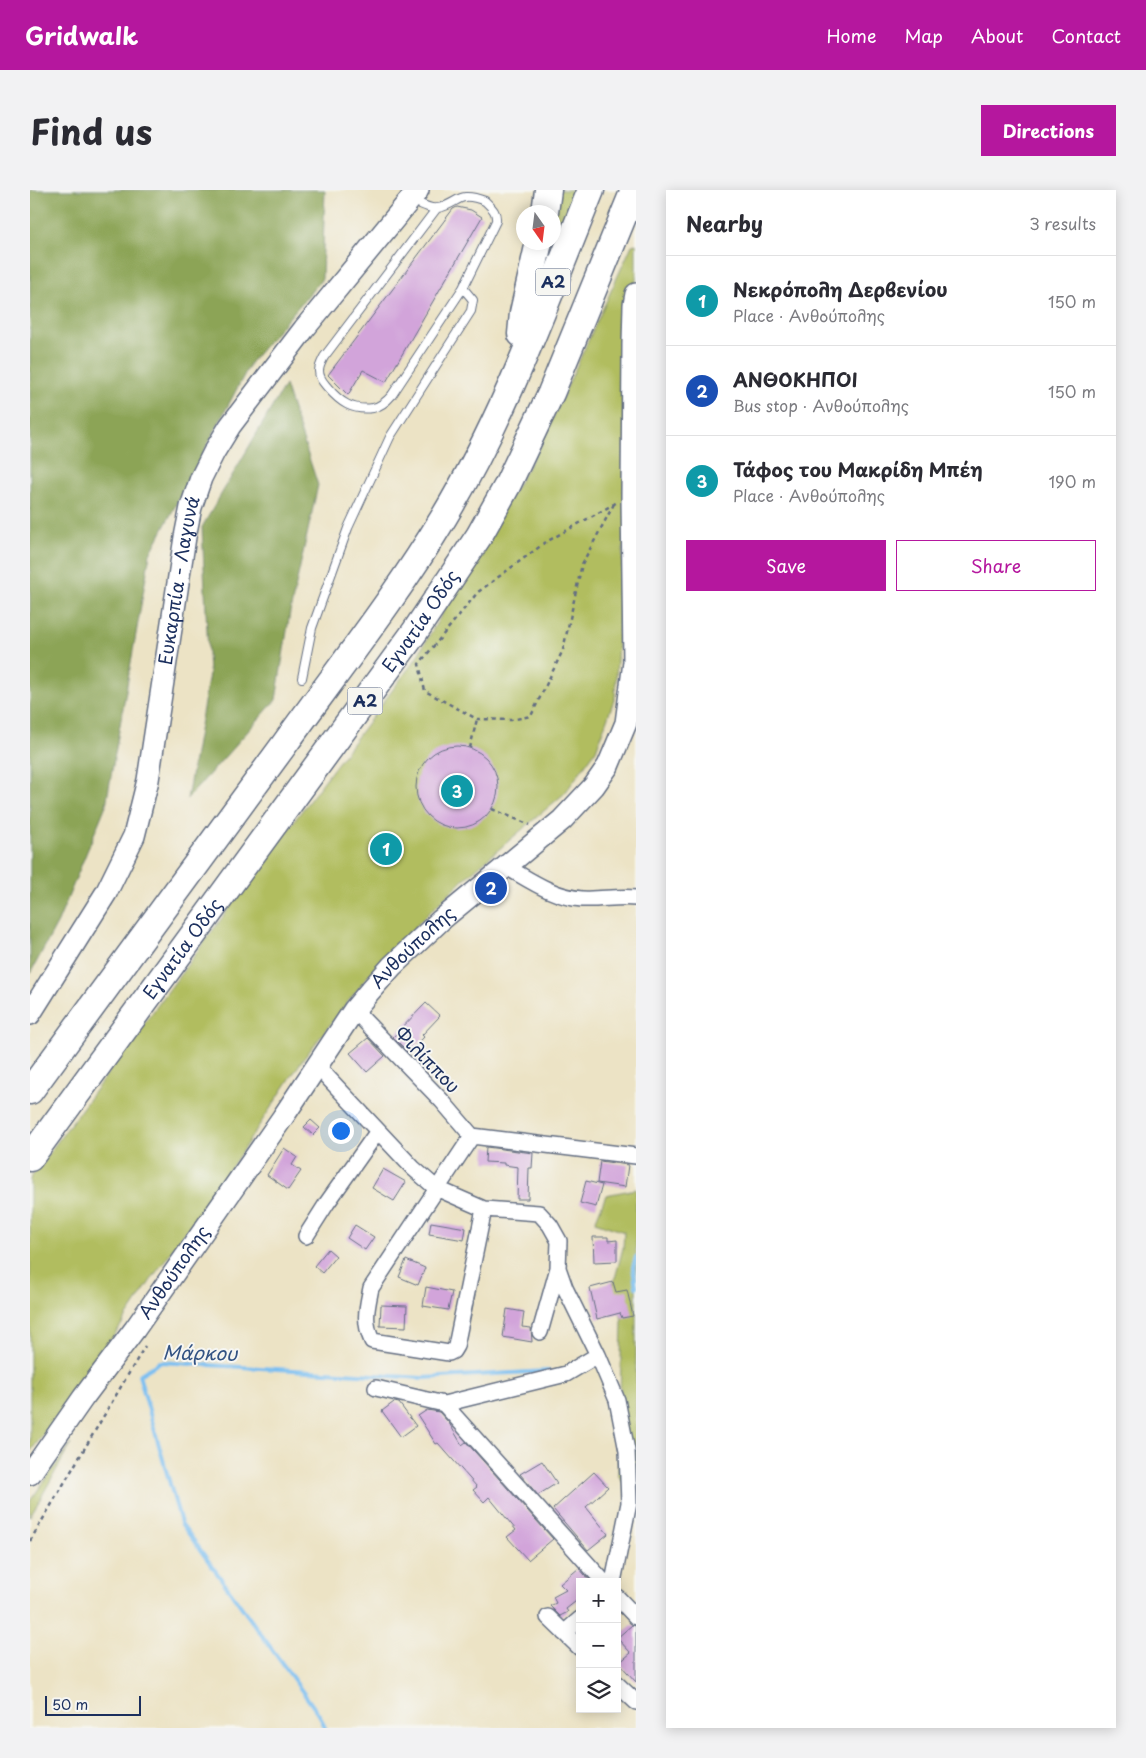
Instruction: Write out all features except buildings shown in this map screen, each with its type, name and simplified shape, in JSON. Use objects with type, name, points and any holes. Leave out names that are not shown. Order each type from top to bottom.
[{"type":"highway","points":[[546,205],[548,190]]},
{"type":"highway","name":"Α2","points":[[30,1091],[381,612],[417,560],[472,467],[496,419],[591,190]]},
{"type":"highway","name":"Εγνατία Οδός","points":[[30,1158],[414,633],[474,543],[507,486],[532,435],[634,190]]},
{"type":"highway","points":[[620,226],[636,204]]},
{"type":"highway","points":[[516,374],[523,313],[537,250]]},
{"type":"street","name":"Ευκαρπία - Λαγυνά","points":[[30,1014],[96,909],[134,836],[148,780],[185,537],[191,507],[201,478],[214,452],[258,388],[414,194]]},
{"type":"street","name":"Ανθούπολης","points":[[30,1474],[83,1398],[135,1329],[318,1066],[354,1010],[380,979],[410,949],[505,866],[562,820],[594,786],[608,766],[626,723],[634,662],[623,500],[636,294]]},
{"type":"street","points":[[505,866],[555,894],[584,899],[636,898]]},
{"type":"street","name":"Φιλίππου","points":[[354,1010],[442,1101],[472,1136]]},
{"type":"street","points":[[318,1066],[413,1168],[436,1188],[484,1209],[539,1213],[550,1225],[559,1241],[558,1268],[540,1332]]},
{"type":"street","points":[[306,1236],[338,1186],[378,1131]]},
{"type":"street","points":[[484,1209],[456,1346],[453,1351],[449,1353],[372,1341],[368,1332],[366,1317],[371,1288],[472,1136],[636,1156]]},
{"type":"street","points":[[558,1268],[565,1288],[598,1355],[617,1400],[626,1451],[629,1477],[629,1504],[614,1578]]},
{"type":"street","points":[[376,1388],[444,1404],[566,1374],[598,1355]]},
{"type":"street","points":[[444,1404],[600,1578]]},
{"type":"street","points":[[621,1601],[636,1617]]},
{"type":"street","points":[[548,1617],[576,1644]]},
{"type":"street","points":[[564,1633],[576,1622]]},
{"type":"street","points":[[621,1688],[636,1702]]},
{"type":"lane","points":[[414,194],[431,207],[438,208],[444,206],[463,191],[470,191],[487,203],[496,214],[496,221],[463,288],[392,395],[381,405],[365,408],[350,406],[340,402],[320,378],[319,368],[324,356],[438,208]]},
{"type":"lane","points":[[302,678],[312,628],[348,528],[390,437],[473,308],[471,296],[463,288]]},
{"type":"path","points":[[623,500],[582,564],[563,650],[531,716],[511,720],[476,719],[425,691],[419,664],[478,592],[546,542],[623,500]]},
{"type":"path","points":[[470,748],[476,719]]},
{"type":"path","points":[[492,809],[548,833]]},
{"type":"path","points":[[30,1541],[145,1346],[135,1329]]},
{"type":"green space","points":[[30,190],[325,190],[322,279],[251,362],[150,554],[106,805],[58,922],[30,974]]},
{"type":"green space","points":[[555,190],[580,190],[561,236],[561,205],[555,205]]},
{"type":"green space","points":[[636,244],[636,531],[624,534],[615,697],[596,750],[565,793],[464,879],[379,962],[301,1062],[225,1177],[155,1274],[86,1378],[30,1452],[30,1179],[255,873],[415,660],[539,448],[632,245]]},
{"type":"green space","points":[[547,250],[555,250],[542,282]]},
{"type":"green space","points":[[285,385],[318,485],[290,612],[276,700],[187,799],[209,674],[202,527]]},
{"type":"green space","points":[[636,1189],[636,1500],[618,1475],[622,1320],[613,1286],[623,1248],[624,1232],[595,1222],[606,1195]]},
{"type":"green space","points":[[71,1444],[30,1517],[30,1501]]},
{"type":"waterway","name":"Μάρκου","points":[[636,1257],[633,1267],[636,1287]]},
{"type":"waterway","name":"Μάρκου","points":[[325,1728],[320,1716],[181,1523],[139,1375],[160,1362],[423,1378],[548,1371]]},
{"type":"place","name":"Τάφος του Μακρίδη Μπέη","points":[[457,791]]},
{"type":"place","name":"Νεκρόπολη Δερβενίου","points":[[386,849]]},
{"type":"place","name":"ΑΝΘΟΚΗΠΟΙ","points":[[491,888]]}]
